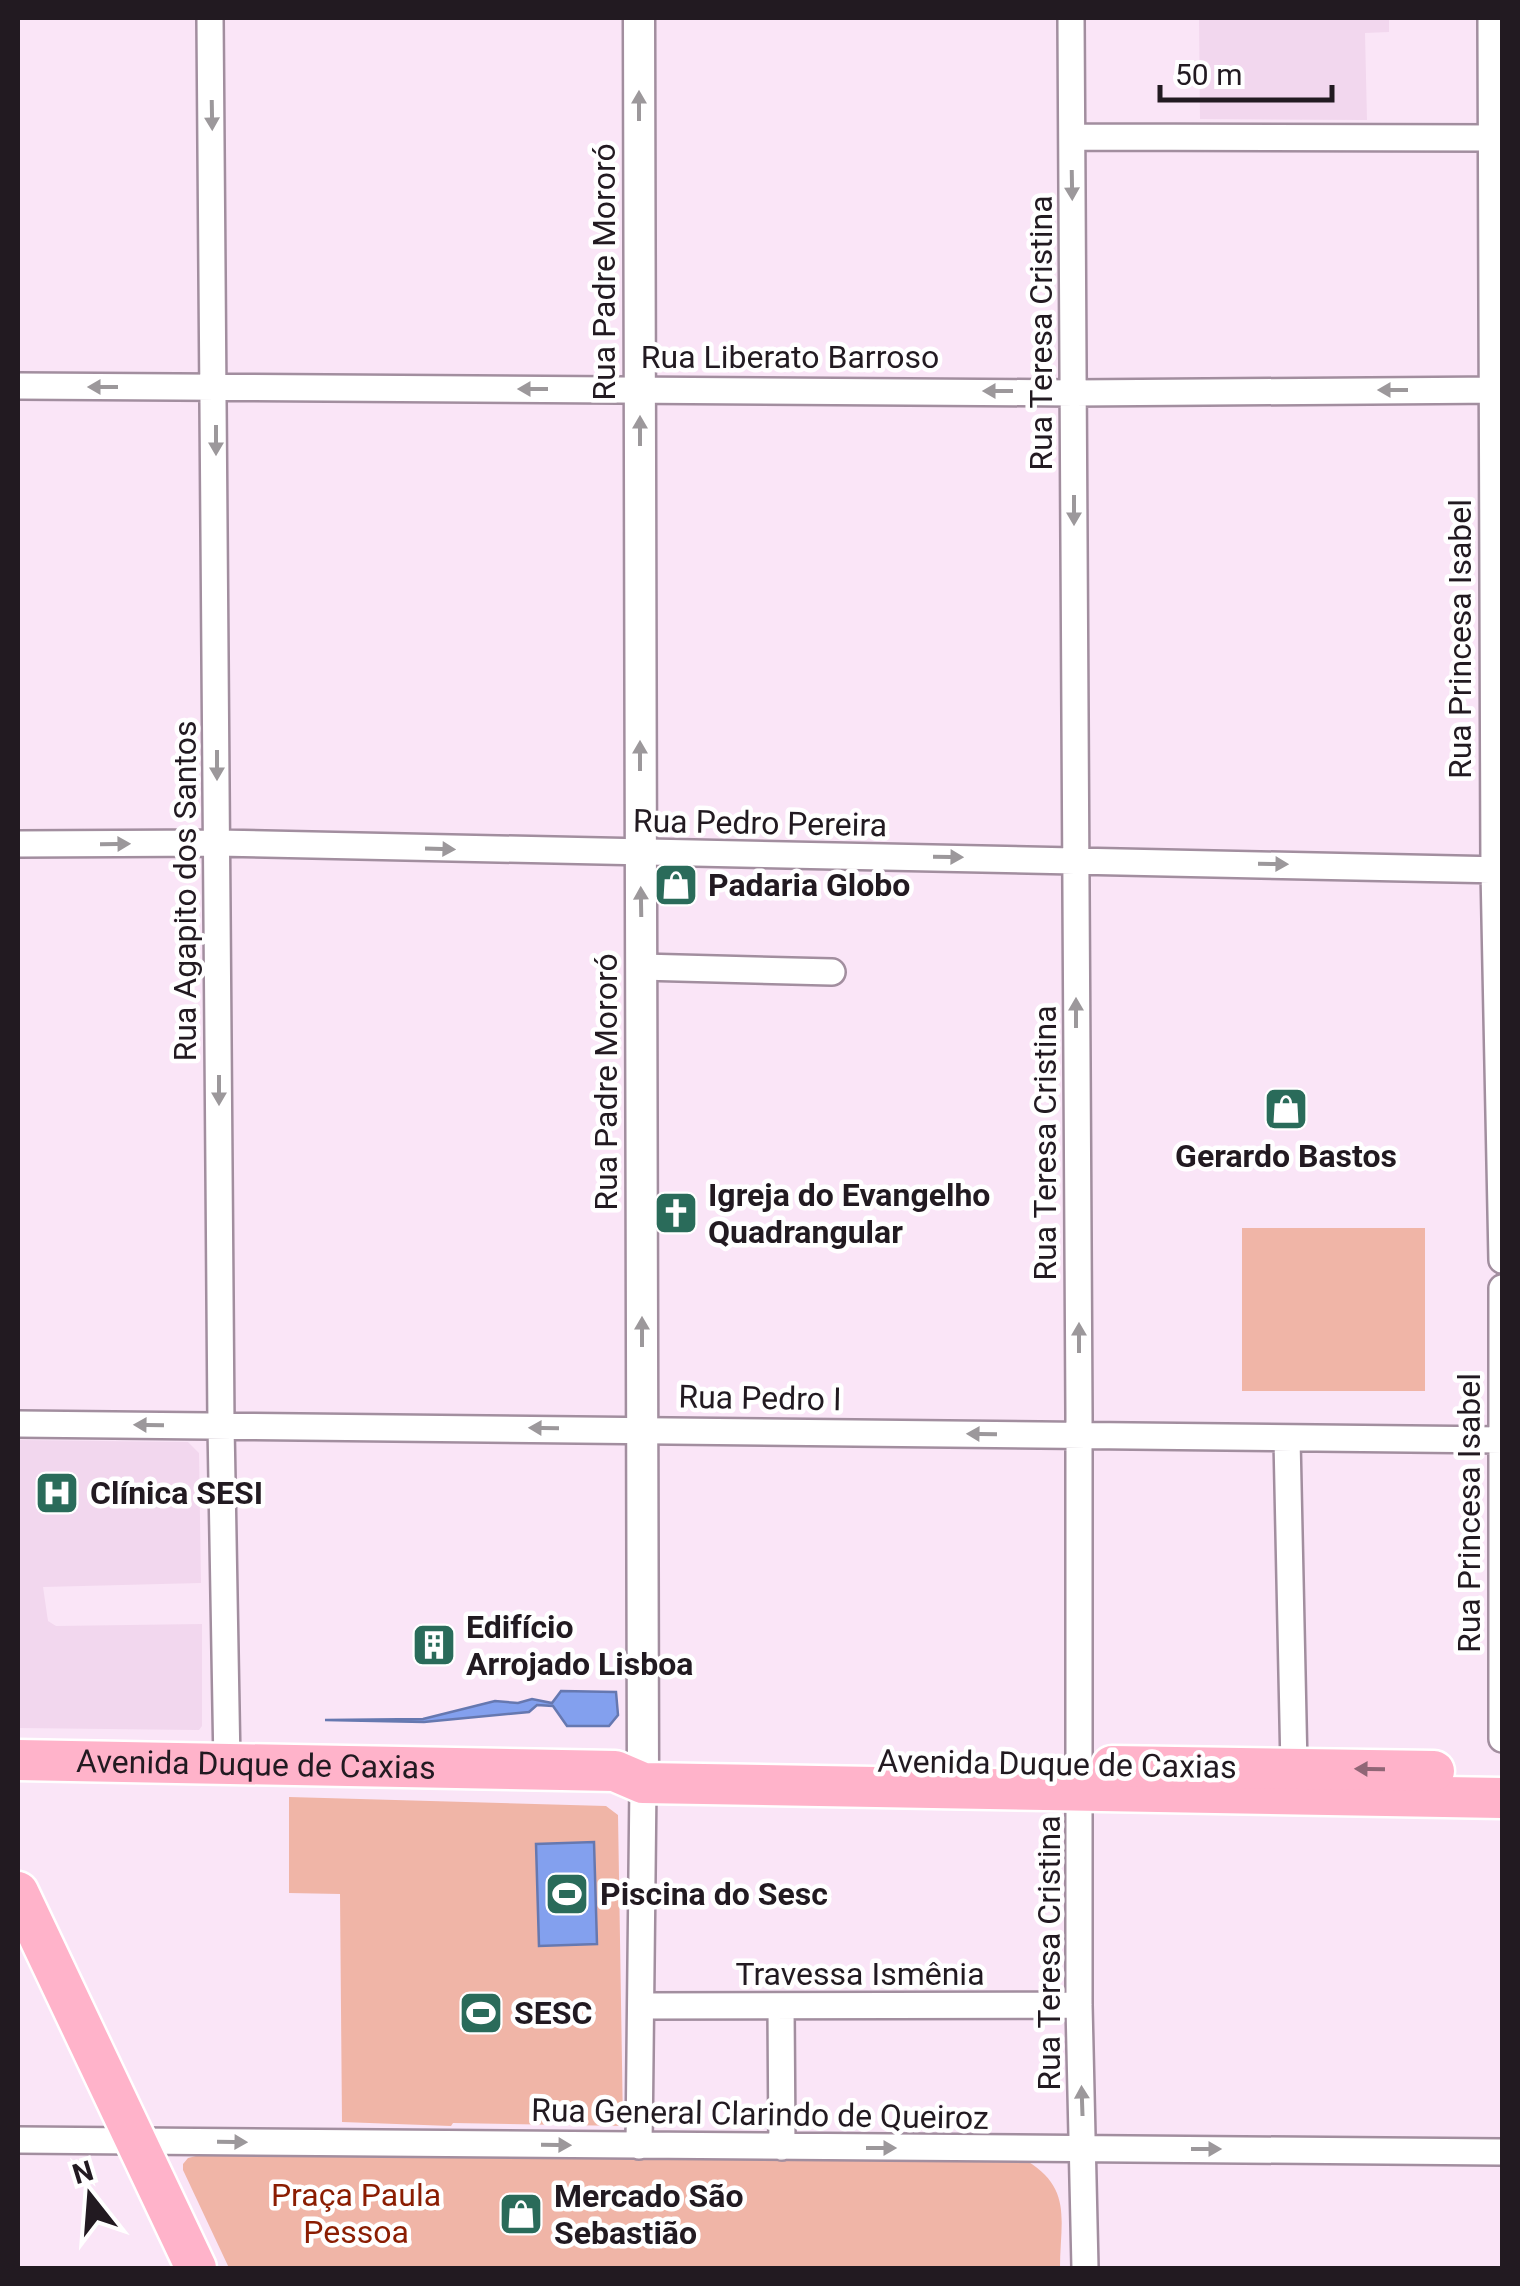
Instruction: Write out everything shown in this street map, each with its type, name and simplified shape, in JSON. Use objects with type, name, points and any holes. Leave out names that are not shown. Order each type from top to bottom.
[{"type":"main road","name":"Avenida Duque de Caxias","points":[[18,1760],[1081,1779],[1502,1798]]},
{"type":"main road","name":"Avenida Duque de Caxias","points":[[1081,1779],[1294,1768],[1502,1772]]},
{"type":"main road","points":[[18,1892],[196,2268]]},
{"type":"street","name":"Rua Agapito dos Santos","points":[[210,18],[227,1765]]},
{"type":"street","name":"Rua Padre Mororó","points":[[639,18],[642,1429],[634,1771],[641,2006],[639,2146]]},
{"type":"street","name":"Rua Teresa Cristina","points":[[1070,18],[1080,1435],[1079,2005],[1085,2268]]},
{"type":"street","name":"Rua Princesa Isabel","points":[[1491,18],[1502,1260]]},
{"type":"street","points":[[1072,137],[1493,138]]},
{"type":"street","name":"Rua Liberato Barroso","points":[[18,386],[1074,393],[1496,390]]},
{"type":"street","name":"Rua Pedro Pereira","points":[[18,844],[217,843],[1498,870]]},
{"type":"street","points":[[642,967],[832,972]]},
{"type":"street","name":"Rua Princesa Isabel","points":[[1502,1288],[1502,1739]]},
{"type":"street","name":"Rua Pedro I","points":[[18,1424],[1502,1440]]},
{"type":"street","points":[[1287,1440],[1294,1768]]},
{"type":"street","name":"Travessa Ismênia","points":[[641,2006],[1079,2005]]},
{"type":"street","points":[[781,2007],[782,2148]]},
{"type":"street","name":"Rua General Clarindo de Queiroz","points":[[18,2140],[1502,2152]]},
{"type":"shaded area","points":[[1199,18],[1389,18],[1389,32],[1365,33],[1367,120],[1200,119]]},
{"type":"shaded area","points":[[18,1440],[188,1442],[199,1453],[201,1583],[43,1587],[48,1621],[56,1626],[202,1624],[199,1730],[18,1728]]},
{"type":"green space","points":[[1242,1228],[1425,1228],[1425,1391],[1242,1391]]},
{"type":"green space","name":"SESC","points":[[289,1797],[606,1806],[618,1815],[623,2126],[342,2122],[340,1894],[289,1893]]},
{"type":"green space","name":"Praça Paula Pessoa","points":[[200,2155],[1027,2161],[1042,2172],[1058,2195],[1062,2221],[1060,2268],[229,2268],[183,2170],[188,2158]]},
{"type":"water","points":[[561,1691],[616,1692],[618,1715],[609,1726],[567,1726],[553,1706],[537,1705],[529,1712],[424,1722],[325,1720],[423,1719],[495,1701],[518,1703],[532,1699],[552,1703]]},
{"type":"water","name":"Piscina do Sesc","points":[[594,1842],[597,1944],[539,1946],[536,1844]]},
{"type":"place","name":"Padaria Globo","points":[[676,885]]},
{"type":"place","name":"Gerardo Bastos","points":[[1286,1109]]},
{"type":"place","name":"Igreja do Evangelho Quadrangular","points":[[676,1213]]},
{"type":"place","name":"Clínica SESI","points":[[57,1493]]},
{"type":"place","name":"Edifício Arrojado Lisboa","points":[[434,1645]]},
{"type":"place","name":"Piscina do Sesc","points":[[567,1894]]},
{"type":"place","name":"SESC","points":[[481,2013]]},
{"type":"place","name":"Mercado São Sebastião","points":[[521,2214]]}]
